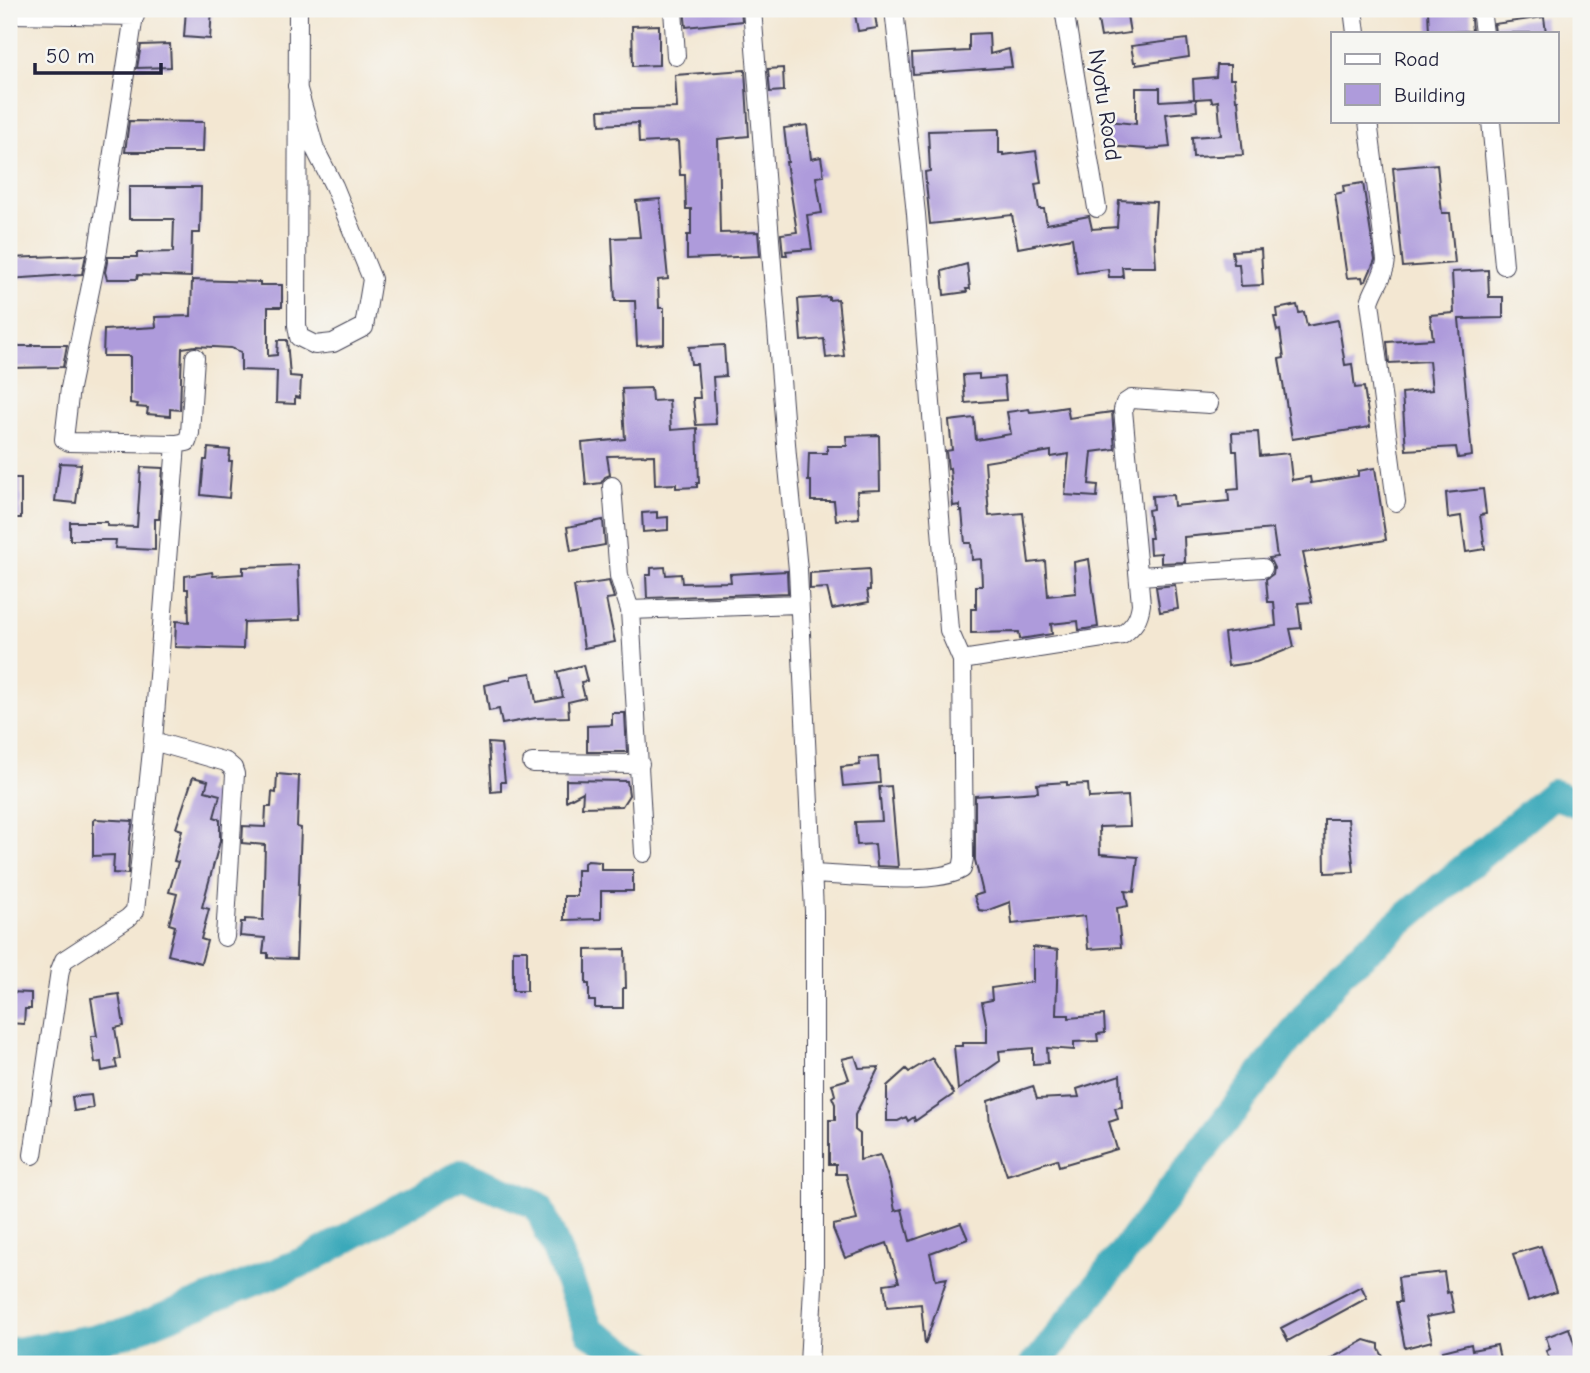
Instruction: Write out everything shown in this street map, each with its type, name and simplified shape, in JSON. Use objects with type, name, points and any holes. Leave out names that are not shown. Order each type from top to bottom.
[{"type":"street","points":[[297,86],[315,149],[334,186],[372,279],[364,327],[333,343],[315,345],[299,337],[297,325],[297,86],[298,9]]},
{"type":"street","points":[[673,9],[676,56]]},
{"type":"street","points":[[752,9],[798,570],[814,911],[814,1268],[809,1364]]},
{"type":"street","points":[[811,874],[905,878],[953,874],[962,869],[964,858],[962,660],[949,630],[916,214],[894,9]]},
{"type":"street","name":"Nyotu Road","points":[[1064,9],[1097,208]]},
{"type":"street","points":[[1353,9],[1356,32]]},
{"type":"street","points":[[1481,9],[1484,32]]},
{"type":"street","points":[[9,14],[135,12],[97,256],[70,388],[64,439],[69,442],[187,442],[190,433],[195,357]]},
{"type":"street","points":[[1368,122],[1386,260],[1385,272],[1372,292],[1370,302],[1396,502]]},
{"type":"street","points":[[1491,122],[1504,265]]},
{"type":"street","points":[[962,660],[1122,635],[1133,626],[1139,617],[1140,576],[1123,410],[1125,403],[1131,399],[1209,404]]},
{"type":"street","points":[[33,1155],[60,971],[64,960],[135,911],[153,741],[176,444]]},
{"type":"street","points":[[612,486],[619,576],[630,610],[644,853]]},
{"type":"street","points":[[1140,576],[1264,568]]},
{"type":"street","points":[[630,610],[798,604]]},
{"type":"street","points":[[153,741],[226,762],[233,768],[235,774],[225,937]]},
{"type":"street","points":[[532,763],[640,764]]},
{"type":"building","points":[[186,9],[212,9],[210,39],[184,37]]},
{"type":"building","points":[[684,9],[741,9],[742,21],[686,27]]},
{"type":"building","points":[[854,9],[874,9],[877,28],[858,31]]},
{"type":"building","points":[[1096,9],[1126,9],[1130,33],[1101,37]]},
{"type":"building","points":[[1470,9],[1472,31],[1429,32],[1428,10]]},
{"type":"building","points":[[1544,17],[1546,32],[1495,32],[1494,24]]},
{"type":"building","points":[[659,25],[659,65],[633,66],[632,26]]},
{"type":"building","points":[[989,33],[990,54],[1009,49],[1012,67],[913,74],[912,54],[969,51],[969,34]]},
{"type":"building","points":[[1187,39],[1189,57],[1136,65],[1134,62],[1131,46]]},
{"type":"building","points":[[170,44],[171,67],[137,68],[141,45]]},
{"type":"building","points":[[1217,65],[1230,65],[1230,79],[1234,79],[1238,100],[1243,155],[1193,157],[1192,137],[1221,135],[1218,101],[1212,102],[1211,98],[1196,99],[1197,111],[1166,114],[1170,147],[1148,149],[1105,146],[1107,121],[1136,124],[1136,88],[1160,88],[1160,101],[1194,99],[1193,79],[1216,77]]},
{"type":"building","points":[[783,68],[784,91],[770,92],[768,69]]},
{"type":"building","points":[[745,70],[749,136],[718,139],[720,233],[758,232],[760,256],[687,259],[691,209],[686,209],[685,175],[680,175],[678,141],[639,143],[638,123],[600,125],[599,110],[677,108],[675,75]]},
{"type":"building","points":[[129,121],[204,122],[203,152],[125,152]]},
{"type":"building","points":[[807,125],[811,159],[821,157],[824,176],[816,177],[822,213],[807,215],[812,249],[786,251],[787,255],[783,255],[781,234],[797,232],[786,162],[784,128]]},
{"type":"building","points":[[999,129],[999,153],[1003,155],[1036,151],[1041,183],[1035,184],[1039,209],[1044,209],[1047,224],[1089,216],[1092,229],[1117,227],[1119,200],[1156,202],[1156,267],[1122,267],[1123,277],[1109,277],[1108,269],[1077,273],[1072,238],[1018,248],[1012,215],[930,224],[925,172],[930,171],[928,131]]},
{"type":"building","points":[[1437,164],[1442,213],[1450,213],[1455,263],[1403,267],[1393,168]]},
{"type":"building","points":[[1363,183],[1375,260],[1366,281],[1363,282],[1362,277],[1347,278],[1335,194],[1344,192],[1343,186]]},
{"type":"building","points":[[129,187],[201,187],[200,233],[192,233],[191,277],[138,275],[137,279],[107,279],[105,272],[108,257],[137,257],[137,253],[173,252],[174,219],[129,219]]},
{"type":"building","points":[[660,199],[668,279],[658,280],[659,308],[664,308],[664,344],[637,346],[635,301],[615,301],[612,238],[640,237],[636,201]]},
{"type":"building","points":[[1261,249],[1263,285],[1241,286],[1239,264],[1234,264],[1232,251]]},
{"type":"building","points":[[86,255],[82,274],[9,279],[9,258]]},
{"type":"building","points":[[967,264],[970,289],[966,289],[967,292],[944,295],[942,271]]},
{"type":"building","points":[[1488,270],[1489,297],[1503,297],[1503,318],[1459,319],[1472,456],[1458,458],[1456,447],[1406,450],[1402,393],[1432,390],[1429,361],[1389,363],[1387,342],[1433,339],[1430,315],[1454,313],[1452,272]]},
{"type":"building","points":[[192,280],[282,285],[282,307],[268,307],[268,356],[277,355],[278,340],[287,340],[290,376],[301,377],[300,398],[295,397],[295,404],[276,403],[277,371],[241,370],[241,352],[231,348],[195,346],[182,348],[180,410],[170,409],[170,416],[147,414],[148,408],[130,403],[130,356],[103,356],[104,330],[156,327],[155,317],[191,316]]},
{"type":"building","points":[[829,297],[829,300],[838,299],[844,356],[826,358],[824,339],[801,341],[798,299]]},
{"type":"building","points":[[1297,305],[1299,313],[1304,312],[1307,326],[1338,320],[1345,365],[1352,364],[1355,388],[1364,387],[1370,427],[1292,439],[1279,359],[1284,358],[1280,330],[1277,331],[1274,317],[1278,317],[1277,309]]},
{"type":"building","points":[[67,345],[63,367],[9,368],[9,346]]},
{"type":"building","points":[[724,345],[726,376],[713,377],[716,424],[696,425],[693,398],[700,398],[697,364],[691,364],[689,347]]},
{"type":"building","points":[[979,374],[979,379],[1004,377],[1006,400],[965,403],[963,375]]},
{"type":"building","points":[[651,388],[652,401],[669,400],[671,430],[697,428],[697,487],[655,485],[654,455],[607,456],[610,475],[601,483],[586,485],[582,443],[625,439],[622,389]]},
{"type":"building","points":[[1067,407],[1069,418],[1112,412],[1115,449],[1092,452],[1089,484],[1098,485],[1097,497],[1065,495],[1069,454],[1051,457],[1051,451],[985,462],[989,516],[1023,513],[1029,563],[1045,561],[1048,596],[1076,593],[1074,562],[1089,559],[1098,627],[1079,630],[1078,621],[1051,624],[1052,634],[1020,639],[1019,632],[971,633],[971,609],[976,609],[976,586],[982,586],[981,559],[972,560],[971,543],[965,543],[960,505],[953,506],[946,451],[952,450],[949,421],[974,418],[976,440],[1011,434],[1007,412]]},
{"type":"building","points":[[1258,432],[1260,456],[1289,453],[1292,480],[1310,477],[1311,483],[1358,476],[1358,471],[1375,468],[1386,540],[1303,553],[1312,602],[1298,603],[1301,628],[1290,629],[1294,647],[1256,662],[1228,666],[1224,633],[1276,626],[1274,602],[1268,602],[1266,579],[1273,574],[1274,568],[1269,558],[1277,557],[1273,529],[1184,537],[1185,562],[1161,563],[1161,553],[1150,554],[1149,538],[1152,538],[1148,510],[1153,509],[1152,496],[1173,495],[1174,506],[1229,501],[1228,490],[1239,489],[1237,451],[1233,451],[1232,433]]},
{"type":"building","points":[[879,435],[880,490],[857,491],[859,518],[836,520],[834,501],[811,501],[811,481],[808,481],[809,453],[827,453],[827,446],[847,446],[846,436]]},
{"type":"building","points":[[208,448],[230,450],[229,461],[232,461],[229,498],[201,495],[204,460],[207,460]]},
{"type":"building","points":[[60,463],[81,464],[76,503],[55,501]]},
{"type":"building","points":[[141,467],[163,468],[159,519],[155,519],[155,550],[115,548],[116,540],[70,540],[70,522],[107,522],[107,526],[137,527]]},
{"type":"building","points":[[9,478],[21,478],[21,518],[9,518]]},
{"type":"building","points":[[1483,489],[1486,514],[1480,515],[1485,549],[1466,552],[1461,516],[1448,518],[1446,493]]},
{"type":"building","points":[[657,512],[657,518],[668,517],[668,530],[643,532],[642,513]]},
{"type":"building","points":[[603,520],[605,545],[571,551],[567,527]]},
{"type":"building","points":[[298,565],[300,620],[244,622],[243,649],[175,647],[176,621],[189,622],[185,576],[212,572],[213,576],[243,574],[243,567]]},
{"type":"building","points":[[665,567],[666,575],[681,574],[682,583],[731,582],[730,574],[787,571],[788,593],[647,598],[646,575],[651,575],[651,568]]},
{"type":"building","points":[[869,569],[869,602],[832,609],[827,588],[810,589],[810,573]]},
{"type":"building","points":[[609,581],[614,598],[606,599],[615,642],[584,648],[574,586]]},
{"type":"building","points":[[1175,585],[1178,609],[1160,612],[1156,587]]},
{"type":"building","points":[[583,665],[587,681],[581,682],[585,698],[568,702],[569,717],[536,718],[502,724],[499,709],[489,711],[485,685],[511,679],[511,676],[531,673],[536,702],[563,697],[557,672]]},
{"type":"building","points":[[612,713],[625,713],[627,752],[587,752],[587,726],[612,725]]},
{"type":"building","points":[[488,743],[501,744],[505,782],[501,782],[501,791],[491,792]]},
{"type":"building","points":[[878,757],[880,783],[843,786],[841,767],[860,765],[859,758]]},
{"type":"building","points":[[277,774],[299,776],[297,827],[301,828],[296,959],[268,958],[268,953],[263,953],[265,938],[240,936],[241,922],[245,922],[245,919],[263,920],[265,845],[242,843],[243,826],[265,827],[266,807],[271,807],[272,792],[276,793]]},
{"type":"building","points":[[193,777],[208,781],[205,791],[220,795],[214,817],[220,819],[220,841],[202,907],[209,909],[201,939],[207,941],[201,963],[168,955],[175,926],[169,924],[177,894],[169,892],[178,862],[174,861],[182,830],[176,828]]},
{"type":"building","points":[[566,780],[627,781],[629,795],[622,806],[582,807],[583,792],[566,801]]},
{"type":"building","points":[[1067,782],[1067,785],[1088,784],[1089,798],[1128,796],[1130,826],[1099,827],[1100,854],[1138,857],[1134,892],[1125,891],[1128,906],[1117,908],[1121,947],[1088,949],[1085,916],[1012,924],[1010,902],[986,911],[979,910],[974,896],[983,893],[975,860],[975,796],[1038,792],[1037,784]]},
{"type":"building","points":[[891,786],[898,867],[877,866],[875,844],[857,845],[855,822],[882,821],[879,787]]},
{"type":"building","points":[[95,819],[133,821],[128,874],[113,873],[114,855],[93,856]]},
{"type":"building","points":[[1324,819],[1348,819],[1354,872],[1325,873]]},
{"type":"building","points":[[601,862],[601,870],[633,870],[633,891],[601,891],[601,919],[564,920],[564,896],[577,896],[577,870],[584,870],[584,863]]},
{"type":"building","points":[[1033,947],[1058,950],[1056,1015],[1069,1015],[1069,1018],[1104,1015],[1105,1033],[1097,1034],[1098,1041],[1074,1042],[1074,1050],[1047,1048],[1048,1063],[1033,1064],[1033,1048],[999,1051],[1000,1061],[958,1090],[954,1046],[962,1046],[962,1043],[987,1043],[982,1002],[992,1000],[991,988],[1033,982]]},
{"type":"building","points":[[625,949],[626,988],[623,988],[623,1008],[595,1008],[595,1001],[589,1001],[589,984],[586,984],[586,950]]},
{"type":"building","points":[[513,950],[527,950],[527,991],[513,991]]},
{"type":"building","points":[[9,992],[31,993],[31,1009],[25,1009],[24,1024],[9,1023]]},
{"type":"building","points":[[119,994],[124,1026],[115,1028],[120,1059],[115,1060],[117,1068],[102,1071],[101,1062],[95,1063],[91,1036],[97,1036],[91,998]]},
{"type":"building","points":[[855,1056],[859,1068],[879,1067],[855,1115],[855,1130],[860,1134],[860,1160],[880,1155],[890,1183],[895,1211],[902,1209],[910,1241],[961,1223],[968,1239],[930,1253],[936,1280],[947,1278],[925,1345],[921,1304],[887,1307],[884,1284],[899,1282],[887,1243],[845,1258],[833,1229],[833,1225],[857,1220],[846,1174],[836,1174],[836,1164],[829,1164],[829,1120],[835,1120],[832,1084],[849,1079],[842,1059]]},
{"type":"building","points":[[932,1058],[954,1094],[915,1121],[914,1117],[908,1121],[906,1117],[898,1121],[887,1121],[887,1086],[906,1069],[909,1072]]},
{"type":"building","points":[[1120,1075],[1122,1107],[1115,1108],[1118,1119],[1109,1122],[1117,1149],[1059,1166],[1057,1159],[1007,1175],[990,1124],[988,1101],[1033,1086],[1037,1099],[1079,1097],[1077,1089]]},
{"type":"building","points":[[91,1095],[93,1108],[74,1111],[72,1097]]},
{"type":"building","points":[[1541,1246],[1556,1292],[1528,1301],[1513,1254]]},
{"type":"building","points":[[1444,1272],[1447,1293],[1450,1292],[1454,1312],[1426,1317],[1432,1341],[1405,1348],[1396,1302],[1401,1302],[1398,1277]]},
{"type":"building","points":[[1361,1286],[1367,1298],[1288,1341],[1281,1328]]},
{"type":"building","points":[[1569,1328],[1581,1364],[1552,1364],[1546,1351],[1550,1349],[1546,1337]]},
{"type":"building","points":[[1365,1340],[1379,1344],[1387,1364],[1321,1364]]},
{"type":"building","points":[[1471,1344],[1472,1350],[1497,1345],[1501,1364],[1447,1364],[1443,1351]]},
{"type":"waterway","points":[[1034,1364],[1341,972],[1553,794],[1581,804]]},
{"type":"waterway","points":[[9,1353],[123,1334],[308,1260],[461,1174],[538,1205],[590,1332],[644,1364]]}]
